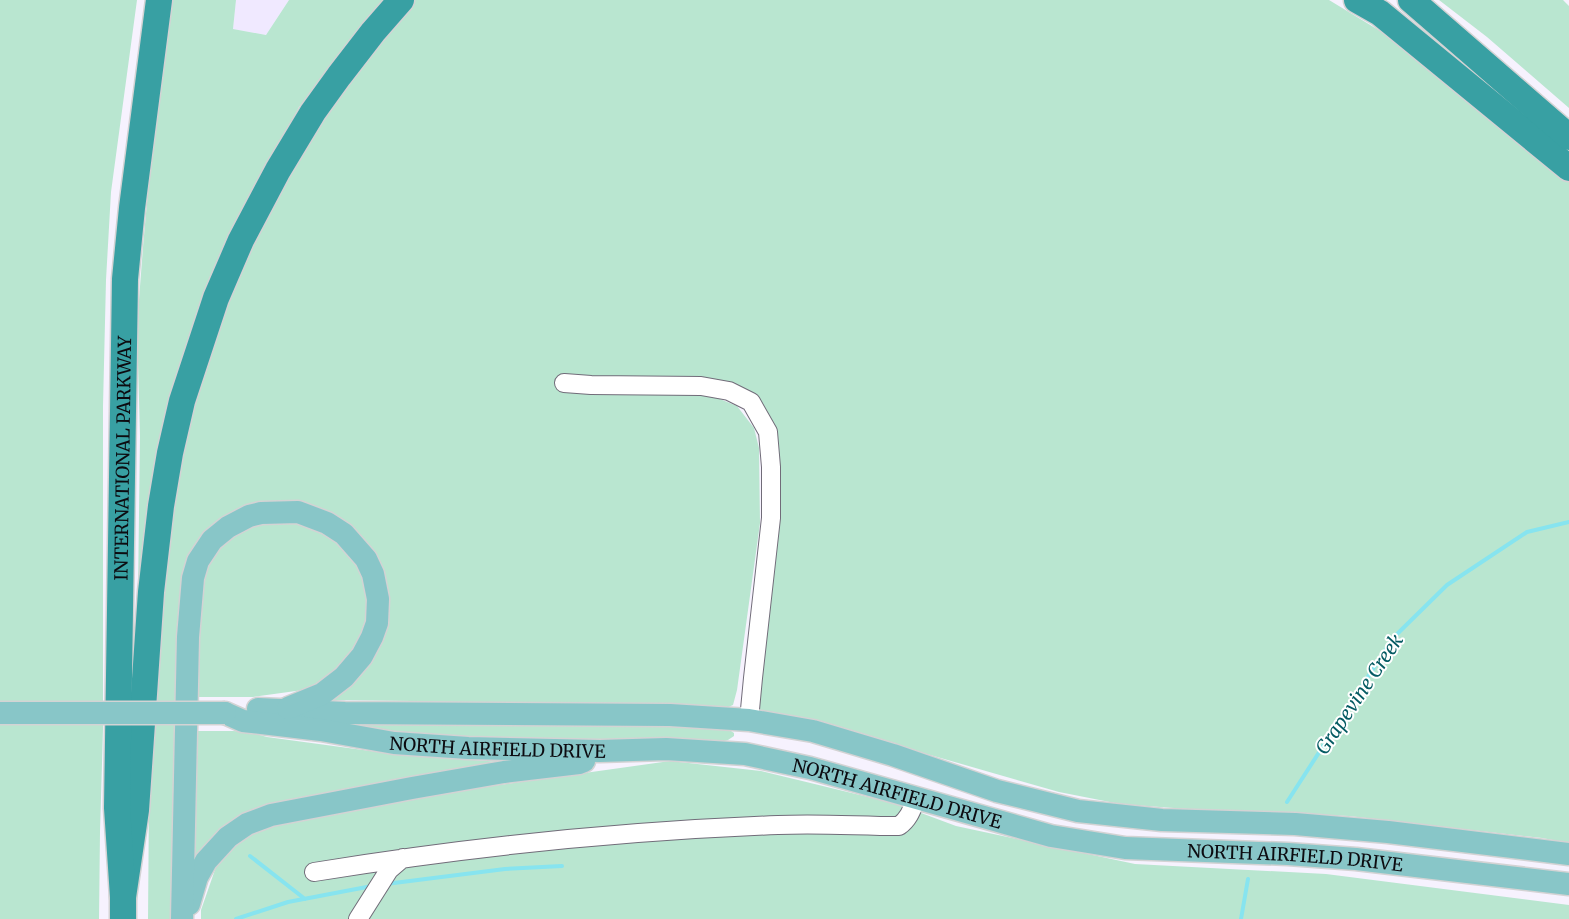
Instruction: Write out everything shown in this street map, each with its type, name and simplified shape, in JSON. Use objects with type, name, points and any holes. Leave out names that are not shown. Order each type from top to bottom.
[{"type":"highway","name":"INTERNATIONAL PARKWAY","points":[[123,908],[117,808],[125,288],[132,208],[159,0]]},
{"type":"highway","points":[[123,908],[136,810],[151,592],[161,506],[170,453],[182,401],[216,298],[241,240],[278,170],[314,112],[356,54],[401,0]]},
{"type":"highway","points":[[1357,0],[1380,13],[1569,168]]},
{"type":"highway","points":[[1411,0],[1569,137]]},
{"type":"main road","points":[[183,919],[188,637],[194,578],[198,561],[212,540],[228,527],[249,516],[262,513],[298,512],[327,523],[344,534],[366,558],[373,574],[378,599],[378,611],[372,637],[362,656],[344,677],[322,694],[282,710]]},
{"type":"main road","name":"NORTH AIRFIELD DRIVE","points":[[0,713],[226,713],[240,708],[345,713],[670,715],[749,720],[813,731],[893,755],[997,791],[1078,811],[1162,820],[1305,825],[1388,832],[1569,854]]},
{"type":"main road","name":"NORTH AIRFIELD DRIVE","points":[[226,713],[243,721],[321,730],[394,743],[468,748],[600,751],[666,749],[745,754],[810,768],[1051,836],[1125,848],[1288,854],[1356,859],[1569,884]]},
{"type":"main road","points":[[745,754],[749,720]]},
{"type":"main road","points":[[183,919],[197,878],[206,862],[228,837],[246,824],[271,815],[412,788],[504,772],[580,763],[600,751]]},
{"type":"lane","points":[[564,383],[701,386],[729,391],[751,402],[768,432],[771,467],[771,518],[749,720]]},
{"type":"lane","points":[[314,872],[403,858],[531,842],[650,831],[780,825],[899,826],[910,815],[916,798]]},
{"type":"lane","points":[[358,919],[389,870],[403,858]]},
{"type":"shaded area","points":[[236,0],[289,0],[266,35],[233,29]]},
{"type":"green space","points":[[0,0],[137,0],[111,192],[106,280],[103,406],[103,729],[99,919],[0,919]]},
{"type":"green space","points":[[172,0],[236,0],[233,29],[266,35],[289,0],[384,0],[299,107],[235,238],[138,593],[140,436],[137,326],[151,158]]},
{"type":"green space","points":[[415,0],[1329,0],[1395,40],[1569,179],[1569,843],[1542,838],[1349,816],[1120,804],[1059,792],[892,744],[764,713],[754,705],[775,526],[760,408],[710,395],[737,406],[754,428],[759,448],[760,523],[737,690],[733,705],[726,708],[331,700],[350,679],[379,581],[304,508],[203,543],[172,919],[148,919],[149,798],[163,591],[178,476],[196,391],[239,267],[301,154],[376,38]]},
{"type":"green space","points":[[1439,0],[1563,0],[1569,6],[1569,108],[1487,37]]},
{"type":"green space","points":[[299,521],[331,535],[353,558],[366,585],[366,622],[358,646],[325,682],[303,690],[253,697],[195,697],[197,598],[209,562],[218,550],[233,536],[254,524]]},
{"type":"green space","points":[[341,719],[680,722],[728,729],[734,733],[734,736],[728,740],[711,744],[468,741],[339,725]]},
{"type":"green space","points":[[195,731],[248,732],[267,737],[400,755],[502,762],[276,805],[195,864]]},
{"type":"green space","points":[[670,761],[761,771],[897,804],[956,826],[1135,864],[1326,874],[1569,905],[1569,919],[201,919],[201,910],[217,864],[246,836],[298,818],[406,798]]},
{"type":"waterway","name":"Grapevine Creek","points":[[1287,802],[1393,638],[1447,585],[1527,532],[1569,522]]},
{"type":"waterway","points":[[250,856],[305,899]]},
{"type":"waterway","points":[[386,884],[505,869],[562,866]]},
{"type":"waterway","name":"Grapevine Creek","points":[[1241,919],[1248,879]]},
{"type":"waterway","points":[[236,919],[288,902],[372,886]]}]
